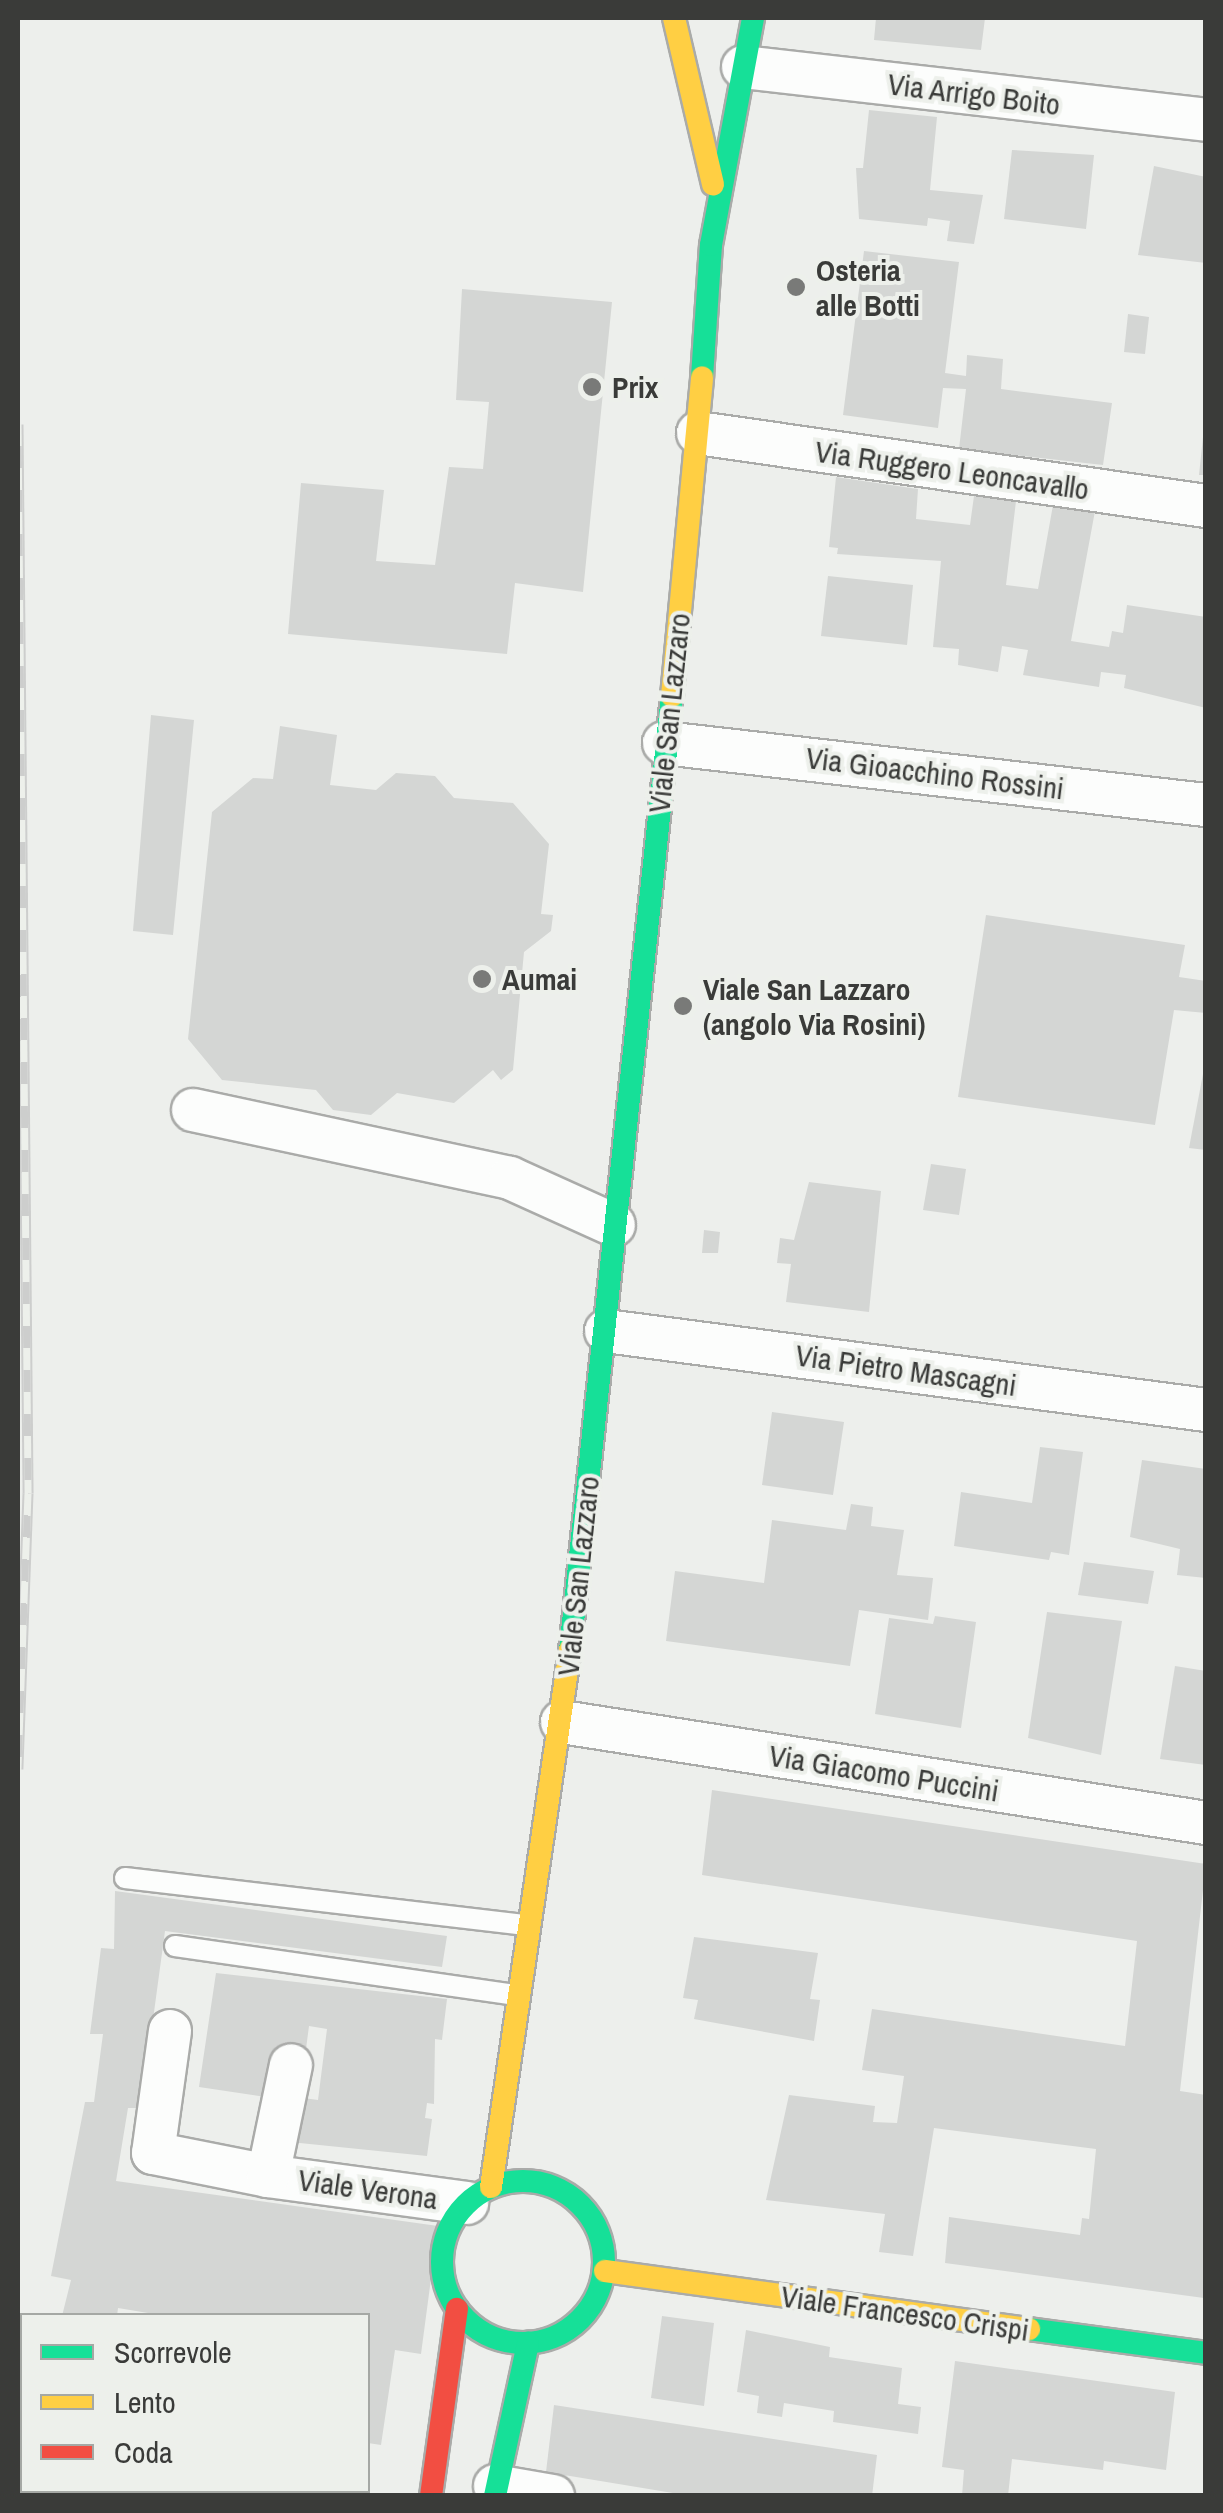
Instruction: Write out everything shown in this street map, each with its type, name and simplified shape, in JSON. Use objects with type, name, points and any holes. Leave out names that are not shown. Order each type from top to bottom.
[{"type":"main road","name":"Viale San Lazzaro","points":[[674,18],[717,201]]},
{"type":"main road","name":"Viale San Lazzaro","points":[[479,2195],[519,1985],[562,1722],[698,433],[717,201],[753,18]]},
{"type":"main road","name":"Viale San Lazzaro","points":[[519,1985],[532,2079]]},
{"type":"main road","points":[[431,2496],[457,2309],[442,2262],[453,2220],[479,2195],[536,2173],[568,2194],[593,2220],[604,2271],[593,2304],[574,2326],[528,2343],[491,2337],[457,2309]]},
{"type":"main road","name":"Viale Francesco Crispi","points":[[604,2271],[1206,2353]]},
{"type":"main road","points":[[495,2491],[513,2431],[528,2343]]},
{"type":"street","name":"Via Arrigo Boito","points":[[743,68],[1206,120]]},
{"type":"street","name":"Via Ruggero Leoncavallo","points":[[698,433],[1206,506]]},
{"type":"street","name":"Via Gioacchino Rossini","points":[[664,742],[1206,805]]},
{"type":"street","points":[[194,1110],[510,1178],[614,1225]]},
{"type":"street","name":"Via Pietro Mascagni","points":[[606,1330],[1206,1410]]},
{"type":"street","name":"Via Giacomo Puccini","points":[[562,1722],[1206,1823]]},
{"type":"street","name":"Viale Verona","points":[[170,2031],[154,2152],[268,2176],[479,2195]]},
{"type":"street","name":"Viale Verona","points":[[268,2176],[291,2065]]},
{"type":"street","points":[[495,2491],[553,2496]]},
{"type":"lane","points":[[125,1878],[528,1925]]},
{"type":"lane","points":[[176,1946],[519,1985]]},
{"type":"building","points":[[876,18],[985,18],[981,50],[874,40]]},
{"type":"building","points":[[869,110],[937,117],[930,190],[983,195],[974,244],[947,241],[950,221],[928,218],[927,226],[859,219],[856,168],[863,168]]},
{"type":"building","points":[[1012,150],[1094,155],[1086,229],[1004,219]]},
{"type":"building","points":[[1154,166],[1206,177],[1206,263],[1138,255]]},
{"type":"building","points":[[864,251],[959,262],[945,373],[966,376],[967,355],[1003,359],[1001,389],[1112,403],[1103,465],[959,449],[966,389],[943,388],[938,428],[843,415]]},
{"type":"building","points":[[462,289],[612,302],[583,592],[515,583],[507,654],[288,634],[301,483],[384,490],[376,561],[435,565],[449,467],[483,469],[489,402],[456,400]]},
{"type":"building","points":[[1128,314],[1149,317],[1145,354],[1124,352]]},
{"type":"building","points":[[1203,437],[1206,475],[1199,475]]},
{"type":"building","points":[[836,477],[918,489],[916,519],[970,525],[974,496],[1016,501],[1006,585],[1038,589],[1053,505],[1095,511],[1071,641],[1109,647],[1112,631],[1123,633],[1127,605],[1206,617],[1206,708],[1124,688],[1126,675],[1101,672],[1099,687],[1023,675],[1028,650],[1002,646],[998,672],[958,665],[959,649],[933,647],[941,561],[837,554],[838,548],[829,547]]},
{"type":"building","points":[[828,576],[913,585],[907,645],[821,636]]},
{"type":"building","points":[[151,715],[194,720],[173,935],[133,931]]},
{"type":"building","points":[[280,726],[337,735],[330,785],[376,790],[396,773],[435,776],[454,798],[513,803],[549,844],[541,914],[553,915],[551,931],[524,952],[513,1070],[501,1080],[493,1070],[454,1103],[397,1093],[371,1115],[333,1110],[316,1090],[222,1080],[188,1039],[212,812],[253,778],[273,779]]},
{"type":"building","points":[[986,915],[1185,945],[1179,977],[1206,981],[1206,1013],[1174,1010],[1155,1125],[958,1097]]},
{"type":"building","points":[[1206,1058],[1206,1150],[1189,1148]]},
{"type":"building","points":[[931,1164],[966,1169],[959,1215],[923,1210]]},
{"type":"building","points":[[809,1182],[881,1191],[869,1312],[786,1302],[791,1264],[777,1263],[780,1238],[794,1240]]},
{"type":"building","points":[[704,1230],[720,1232],[718,1253],[702,1253]]},
{"type":"building","points":[[772,1412],[844,1422],[833,1495],[762,1485]]},
{"type":"building","points":[[1040,1447],[1083,1452],[1069,1555],[1051,1552],[1049,1560],[954,1546],[961,1492],[1032,1503]]},
{"type":"building","points":[[1142,1460],[1206,1469],[1206,1578],[1177,1575],[1180,1549],[1130,1537]]},
{"type":"building","points":[[851,1504],[873,1507],[871,1526],[904,1530],[897,1575],[933,1578],[928,1620],[859,1610],[850,1666],[666,1641],[675,1571],[764,1583],[772,1520],[846,1530]]},
{"type":"building","points":[[1084,1562],[1154,1571],[1148,1604],[1078,1595]]},
{"type":"building","points":[[1047,1612],[1122,1621],[1101,1755],[1028,1738]]},
{"type":"building","points":[[935,1616],[976,1622],[961,1728],[875,1714],[889,1618],[933,1624]]},
{"type":"building","points":[[1175,1666],[1206,1671],[1206,1765],[1160,1759]]},
{"type":"building","points":[[712,1790],[1206,1864],[1180,2091],[1206,2095],[1204,2298],[945,2263],[949,2217],[1080,2235],[1082,2218],[1089,2219],[1096,2149],[934,2128],[913,2256],[879,2252],[885,2214],[766,2200],[789,2095],[875,2106],[873,2122],[897,2123],[904,2076],[862,2070],[872,2009],[1125,2046],[1137,1941],[702,1875]]},
{"type":"building","points":[[115,1891],[447,1936],[442,1967],[165,1931],[141,2108],[128,2108],[116,2181],[438,2226],[421,2354],[395,2350],[381,2445],[370,2443],[370,2313],[148,2313],[118,2308],[117,2313],[63,2313],[71,2280],[51,2276],[85,2102],[94,2102],[103,2034],[90,2034],[101,1948],[114,1949]]},
{"type":"building","points":[[694,1937],[818,1953],[810,1999],[820,2000],[814,2041],[694,2019],[698,2000],[683,1998]]},
{"type":"building","points":[[216,1973],[447,1999],[442,2040],[435,2039],[434,2104],[427,2103],[425,2118],[432,2119],[427,2156],[290,2142],[296,2097],[318,2100],[327,2029],[309,2026],[306,2049],[283,2045],[273,2098],[199,2087]]},
{"type":"building","points":[[662,2316],[714,2323],[704,2406],[651,2398]]},
{"type":"building","points":[[746,2330],[830,2347],[829,2357],[902,2368],[898,2404],[921,2407],[918,2434],[833,2422],[834,2411],[784,2403],[782,2417],[757,2413],[759,2396],[737,2392]]},
{"type":"building","points":[[955,2361],[1175,2392],[1166,2470],[1104,2461],[1103,2470],[1012,2459],[1008,2496],[962,2496],[964,2470],[942,2467]]},
{"type":"building","points":[[554,2405],[877,2455],[872,2496],[691,2496],[546,2472]]},
{"type":"railway","points":[[18,424],[28,1493],[18,1769]]},
{"type":"traffic: fast","points":[[702,377],[711,245],[753,18]]},
{"type":"traffic: fast","points":[[570,1650],[672,696]]},
{"type":"traffic: fast","points":[[523,2181],[554,2187],[580,2205],[598,2231],[604,2262],[598,2293],[580,2319],[554,2337],[523,2343],[492,2337],[466,2319],[448,2293],[442,2262],[448,2231],[466,2205],[492,2187],[523,2181]]},
{"type":"traffic: fast","points":[[1029,2329],[1206,2353]]},
{"type":"traffic: fast","points":[[495,2496],[528,2343]]},
{"type":"traffic: slow","points":[[674,18],[713,184]]},
{"type":"traffic: slow","points":[[672,696],[702,377]]},
{"type":"traffic: slow","points":[[491,2187],[570,1650]]},
{"type":"traffic: slow","points":[[605,2271],[1029,2329]]},
{"type":"traffic: jam","points":[[431,2496],[457,2309]]},
{"type":"place","name":"Osteria alle Botti","points":[[796,287]]},
{"type":"place","name":"Prix","points":[[592,387]]},
{"type":"place","name":"Aumai","points":[[482,979]]},
{"type":"place","name":"Viale San Lazzaro (angolo Via Rosini)","points":[[683,1006]]}]
